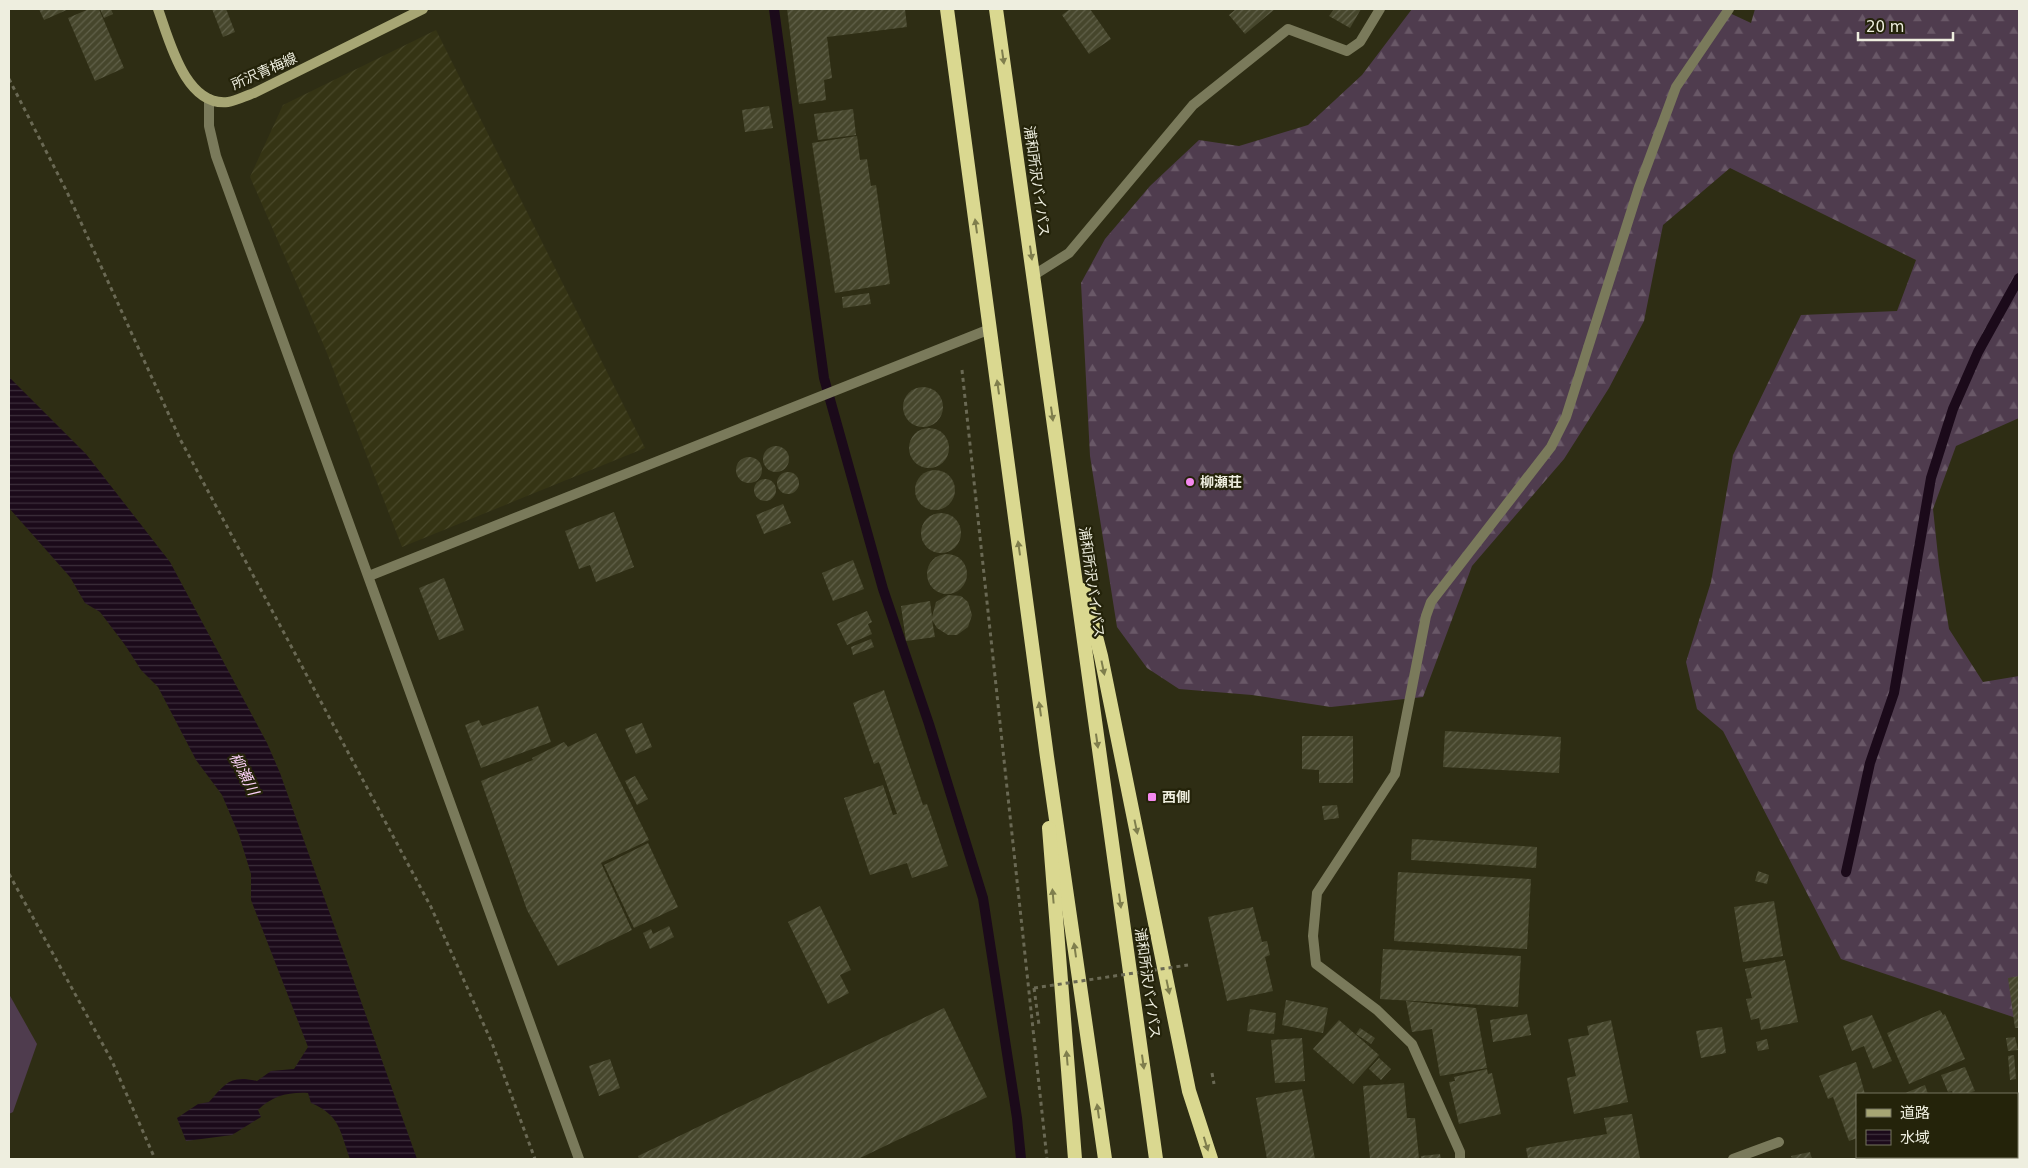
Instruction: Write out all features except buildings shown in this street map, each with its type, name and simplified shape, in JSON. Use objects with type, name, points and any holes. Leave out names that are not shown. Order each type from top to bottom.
[{"type":"highway","points":[[947,9],[1046,757],[1105,1159]]},
{"type":"highway","name":"浦和所沢バイパス","points":[[996,9],[1156,1159]]},
{"type":"highway","points":[[1066,519],[1100,656],[1190,1091],[1211,1159]]},
{"type":"highway","points":[[1046,757],[1050,858],[1075,1159]]},
{"type":"main road","points":[[158,9],[184,75],[199,93],[209,99]]},
{"type":"main road","name":"所沢青梅線","points":[[209,99],[227,102],[254,93],[423,9]]},
{"type":"street","points":[[1034,275],[1069,253],[1193,105],[1288,29],[1347,52],[1360,42],[1380,9]]},
{"type":"street","points":[[1460,1159],[1460,1152],[1412,1044],[1377,1010],[1316,964],[1313,936],[1317,894],[1395,774],[1426,616],[1431,602],[1552,447],[1566,417],[1639,187],[1676,87],[1729,9]]},
{"type":"street","points":[[209,99],[209,126],[216,156],[579,1159]]},
{"type":"street","points":[[369,576],[990,329]]},
{"type":"street","points":[[1733,1159],[1779,1142]]},
{"type":"path","points":[[9,79],[67,192],[180,439],[431,907],[492,1043],[535,1159]]},
{"type":"path","points":[[962,370],[1047,1159]]},
{"type":"path","points":[[9,874],[112,1061],[155,1159]]},
{"type":"path","points":[[1034,988],[1188,964]]},
{"type":"shaded area","points":[[436,30],[645,448],[402,547],[325,348],[250,177],[283,105]]},
{"type":"green space","points":[[1412,9],[1721,9],[1751,23],[1755,9],[2019,9],[2019,418],[1956,446],[1933,509],[1949,629],[1983,682],[2019,676],[2019,1019],[1841,959],[1723,731],[1697,709],[1686,662],[1711,582],[1733,455],[1801,315],[1897,311],[1916,260],[1730,168],[1663,225],[1644,321],[1609,388],[1564,459],[1472,566],[1423,697],[1331,707],[1252,695],[1179,689],[1147,668],[1117,627],[1090,456],[1081,283],[1105,239],[1150,186],[1199,140],[1239,146],[1308,125],[1362,75]]},
{"type":"green space","points":[[9,994],[37,1044],[13,1112],[9,1114]]},
{"type":"water","name":"柳瀬川","points":[[9,377],[86,454],[170,562],[267,743],[280,773],[417,1159],[350,1159],[338,1125],[328,1113],[311,1103],[308,1093],[287,1094],[269,1101],[258,1110],[261,1117],[232,1135],[186,1141],[177,1118],[198,1104],[209,1102],[229,1082],[240,1079],[257,1081],[271,1071],[294,1069],[308,1047],[251,900],[251,874],[239,835],[222,795],[196,760],[158,687],[141,670],[100,612],[85,603],[70,577],[9,508]]},
{"type":"waterway","points":[[774,9],[824,378],[883,589],[929,724],[983,898],[1017,1118],[1021,1159]]},
{"type":"waterway","points":[[1846,872],[1870,763],[1894,693],[1931,478],[1953,409],[1978,352],[2019,278]]},
{"type":"place","name":"柳瀬荘","points":[[1190,482]]},
{"type":"place","name":"西側","points":[[1152,797]]}]
